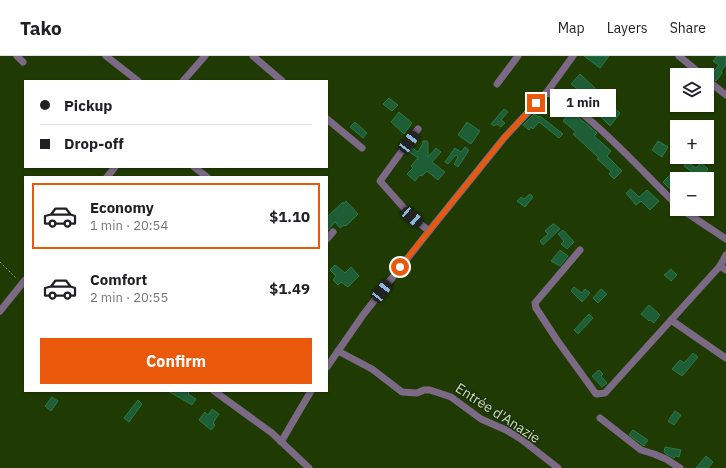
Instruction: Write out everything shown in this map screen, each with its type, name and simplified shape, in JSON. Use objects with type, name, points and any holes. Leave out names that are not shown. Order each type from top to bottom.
[{"type":"street","points":[[17,56],[23,62]]},
{"type":"street","points":[[106,56],[137,80]]},
{"type":"street","points":[[184,80],[205,56]]},
{"type":"street","points":[[253,56],[281,80]]},
{"type":"street","points":[[497,84],[518,56]]},
{"type":"street","points":[[328,366],[363,315],[428,231],[504,138],[547,92],[573,56]]},
{"type":"street","points":[[679,56],[694,68]]},
{"type":"street","points":[[714,86],[726,95]]},
{"type":"street","points":[[547,92],[556,99],[572,106],[581,113],[610,139],[670,198]]},
{"type":"street","points":[[328,120],[362,148]]},
{"type":"street","points":[[418,129],[380,181],[412,217],[428,231]]},
{"type":"street","points":[[108,176],[114,168]]},
{"type":"street","points":[[195,168],[206,176]]},
{"type":"street","points":[[692,216],[726,239]]},
{"type":"street","points":[[328,238],[333,232]]},
{"type":"street","points":[[580,250],[535,303],[536,308],[557,340],[596,394],[605,393],[671,320],[723,268],[726,255]]},
{"type":"street","points":[[0,311],[23,282]]},
{"type":"street","points":[[671,320],[726,358]]},
{"type":"street","name":"Entrée d'Anazie","points":[[338,351],[372,369],[402,392],[417,393],[424,390],[430,390],[451,396],[481,419],[506,430],[521,440],[558,468]]},
{"type":"street","points":[[215,392],[272,433],[309,468]]},
{"type":"street","points":[[281,442],[310,392]]},
{"type":"street","points":[[600,418],[641,450],[666,459],[680,468]]},
{"type":"path","points":[[0,262],[23,282]]},
{"type":"building","points":[[584,56],[609,56],[600,68]]},
{"type":"building","points":[[717,56],[726,56],[726,65],[716,81],[714,79],[714,71],[719,65],[713,61]]},
{"type":"building","points":[[580,74],[595,88],[578,104],[569,98],[577,89],[571,84]]},
{"type":"building","points":[[389,98],[398,105],[392,111],[383,104]]},
{"type":"building","points":[[609,104],[620,113],[610,126],[597,113],[602,106],[606,109]]},
{"type":"building","points":[[504,109],[508,112],[501,120],[505,123],[501,127],[497,124],[494,126],[491,124]]},
{"type":"building","points":[[571,111],[597,133],[594,136],[611,151],[607,156],[622,171],[614,179],[609,174],[611,171],[573,134],[576,132],[563,121]]},
{"type":"building","points":[[399,112],[412,123],[404,134],[391,122]]},
{"type":"building","points":[[534,114],[539,117],[540,116],[563,134],[559,138],[539,122],[533,129],[531,127],[529,130],[523,125]]},
{"type":"building","points":[[355,122],[367,133],[363,138],[350,127]]},
{"type":"building","points":[[467,122],[480,131],[471,144],[458,135]]},
{"type":"building","points":[[423,141],[427,141],[428,143],[428,157],[436,148],[441,152],[432,162],[445,172],[438,180],[427,171],[422,176],[420,175],[415,181],[407,174],[413,168],[411,166],[418,158],[408,151],[411,147],[418,152]]},
{"type":"building","points":[[658,141],[668,147],[662,157],[652,150]]},
{"type":"building","points":[[465,147],[469,150],[458,167],[454,164],[458,157],[456,155],[448,164],[445,162],[455,148],[461,152]]},
{"type":"building","points":[[686,164],[690,164],[696,168],[702,164],[708,169],[706,172],[692,172],[684,166]]},
{"type":"building","points":[[670,175],[669,188],[663,182]]},
{"type":"building","points":[[631,189],[639,197],[647,190],[659,201],[650,210],[641,201],[636,205],[626,193]]},
{"type":"building","points":[[530,194],[533,197],[525,207],[517,201],[521,197],[524,199]]},
{"type":"building","points":[[346,201],[358,214],[346,226],[344,225],[340,228],[335,222],[328,230],[328,216],[343,202],[344,204]]},
{"type":"building","points":[[553,224],[560,229],[543,245],[540,241],[548,234],[545,231]]},
{"type":"building","points":[[563,230],[574,242],[567,249],[561,244],[564,241],[558,234]]},
{"type":"building","points":[[560,250],[568,256],[560,266],[551,261]]},
{"type":"building","points":[[335,265],[345,273],[351,267],[359,276],[348,287],[341,282],[338,285],[333,280],[336,276],[330,270]]},
{"type":"building","points":[[671,269],[677,275],[671,281],[664,275]]},
{"type":"building","points":[[574,287],[582,293],[585,289],[590,293],[582,302],[571,291]]},
{"type":"building","points":[[601,289],[607,294],[598,303],[593,298]]},
{"type":"building","points":[[649,305],[660,315],[654,323],[650,320],[649,321],[641,314]]},
{"type":"building","points":[[589,314],[593,318],[578,334],[574,330]]},
{"type":"building","points":[[693,353],[698,357],[682,376],[672,369],[680,360],[684,363]]},
{"type":"building","points":[[599,370],[603,374],[601,376],[607,383],[602,387],[592,376]]},
{"type":"building","points":[[170,392],[188,392],[188,394],[196,399],[192,405]]},
{"type":"building","points":[[52,397],[58,401],[51,411],[45,406]]},
{"type":"building","points":[[138,400],[142,404],[129,422],[124,418]]},
{"type":"building","points":[[212,409],[219,414],[213,423],[215,425],[211,430],[199,420],[205,412],[208,415]]},
{"type":"building","points":[[675,411],[681,415],[674,425],[668,421]]},
{"type":"building","points":[[633,430],[648,440],[644,446],[629,435]]},
{"type":"building","points":[[665,447],[681,450],[679,457],[676,456],[674,458],[666,454],[664,452]]},
{"type":"building","points":[[706,456],[713,462],[708,468],[696,468]]},
{"type":"route","points":[[400,267],[504,138],[536,103]]}]
